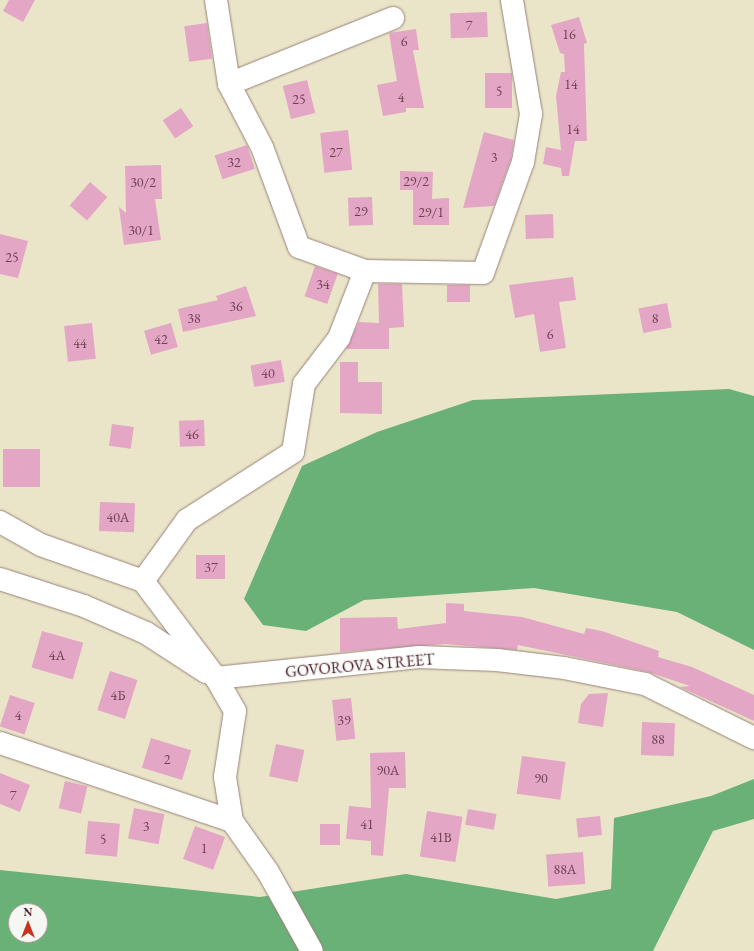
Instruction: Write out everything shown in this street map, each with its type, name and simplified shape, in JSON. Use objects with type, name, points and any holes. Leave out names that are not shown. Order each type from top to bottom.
[{"type":"street","points":[[216,0],[229,84],[262,147],[299,247],[365,271],[483,273],[523,162],[531,114],[512,0]]},
{"type":"street","points":[[229,84],[393,18]]},
{"type":"street","points":[[143,581],[187,520],[293,452],[304,384],[339,338],[365,271]]},
{"type":"street","points":[[0,522],[40,545],[143,581],[216,678],[235,711],[225,777],[232,821],[268,872],[312,951]]},
{"type":"street","points":[[0,579],[84,606],[146,633],[216,678]]},
{"type":"street","name":"GOVOROVA STREET","points":[[216,678],[419,658],[504,661],[564,668],[645,684],[754,738]]},
{"type":"street","points":[[0,743],[232,821]]},
{"type":"green space","points":[[729,389],[754,396],[754,650],[677,612],[534,588],[364,600],[306,631],[263,625],[244,599],[302,466],[377,432],[473,400]]},
{"type":"green space","points":[[754,779],[754,819],[713,831],[653,951],[0,951],[0,870],[260,897],[406,874],[556,899],[611,889],[614,818],[711,796]]},
{"type":"building","points":[[9,0],[35,0],[23,22],[3,11]]},
{"type":"building","points":[[487,12],[488,37],[451,38],[450,13]]},
{"type":"building","points":[[579,17],[587,43],[584,44],[587,141],[575,141],[569,176],[562,176],[561,168],[543,164],[546,147],[561,150],[556,96],[561,72],[565,72],[564,54],[560,53],[551,25]]},
{"type":"building","points":[[207,23],[212,59],[189,62],[184,26]]},
{"type":"building","points":[[416,29],[419,50],[413,50],[424,108],[406,108],[406,112],[383,116],[377,85],[397,81],[389,33]]},
{"type":"building","points":[[485,73],[512,73],[512,108],[485,108]]},
{"type":"building","points":[[307,80],[315,113],[291,119],[283,86]]},
{"type":"building","points":[[181,108],[193,126],[175,139],[163,120]]},
{"type":"building","points":[[348,130],[352,170],[324,173],[320,133]]},
{"type":"building","points":[[484,132],[514,140],[511,159],[494,206],[463,208]]},
{"type":"building","points":[[247,145],[255,169],[222,179],[215,156]]},
{"type":"building","points":[[161,165],[162,199],[155,199],[161,240],[124,245],[119,207],[126,213],[125,166]]},
{"type":"building","points":[[400,171],[433,172],[432,199],[449,198],[449,225],[413,225],[413,190],[400,190]]},
{"type":"building","points":[[90,182],[107,197],[87,220],[70,205]]},
{"type":"building","points":[[372,197],[373,225],[349,226],[348,198]]},
{"type":"building","points":[[553,214],[554,238],[526,239],[525,215]]},
{"type":"building","points":[[0,234],[28,241],[18,278],[0,274]]},
{"type":"building","points":[[315,266],[338,274],[327,304],[305,296]]},
{"type":"building","points":[[573,277],[576,300],[559,302],[566,348],[540,352],[534,314],[515,318],[509,285]]},
{"type":"building","points":[[378,284],[402,284],[404,327],[389,328],[389,349],[346,349],[359,322],[379,323]]},
{"type":"building","points":[[447,285],[470,285],[470,302],[447,302]]},
{"type":"building","points":[[246,286],[256,316],[183,332],[178,309],[218,300],[216,296]]},
{"type":"building","points":[[667,303],[672,328],[643,333],[639,309]]},
{"type":"building","points":[[92,323],[96,359],[68,362],[64,326]]},
{"type":"building","points":[[171,323],[178,347],[151,355],[144,331]]},
{"type":"building","points":[[281,360],[285,382],[254,387],[250,365]]},
{"type":"building","points":[[340,362],[358,362],[358,382],[382,382],[382,414],[340,413]]},
{"type":"building","points":[[204,420],[205,446],[180,447],[179,421]]},
{"type":"building","points":[[112,424],[134,427],[131,449],[109,446]]},
{"type":"building","points":[[3,449],[40,449],[40,487],[3,487]]},
{"type":"building","points":[[100,502],[135,503],[134,532],[99,531]]},
{"type":"building","points":[[196,555],[225,555],[225,579],[196,579]]},
{"type":"building","points":[[446,603],[464,604],[464,611],[522,617],[584,634],[586,628],[602,631],[659,651],[658,657],[692,667],[754,695],[754,721],[680,687],[690,686],[648,672],[518,645],[517,650],[446,644],[340,652],[340,618],[397,617],[398,629],[446,623]]},
{"type":"building","points":[[42,631],[83,643],[73,679],[32,668]]},
{"type":"building","points":[[110,671],[138,680],[125,719],[97,710]]},
{"type":"building","points":[[608,693],[603,727],[578,723],[581,704],[589,694]]},
{"type":"building","points":[[10,695],[35,703],[25,734],[0,726]]},
{"type":"building","points":[[351,698],[355,739],[336,741],[332,700]]},
{"type":"building","points":[[642,722],[675,723],[674,756],[641,755]]},
{"type":"building","points":[[151,738],[191,750],[182,780],[142,768]]},
{"type":"building","points":[[276,744],[304,750],[298,782],[269,776]]},
{"type":"building","points":[[405,752],[406,788],[389,788],[383,856],[371,855],[371,841],[346,839],[349,806],[371,808],[370,753]]},
{"type":"building","points":[[522,756],[566,762],[560,800],[517,794]]},
{"type":"building","points":[[0,773],[30,785],[20,812],[0,804]]},
{"type":"building","points":[[65,781],[87,786],[81,813],[59,808]]},
{"type":"building","points":[[134,808],[164,814],[159,844],[128,838]]},
{"type":"building","points":[[468,809],[497,814],[494,830],[465,825]]},
{"type":"building","points":[[427,811],[463,817],[455,862],[420,856]]},
{"type":"building","points":[[600,816],[602,835],[578,837],[576,819]]},
{"type":"building","points":[[88,821],[120,824],[117,857],[85,854]]},
{"type":"building","points":[[320,824],[340,824],[340,845],[320,845]]},
{"type":"building","points":[[195,826],[225,837],[213,870],[183,859]]},
{"type":"building","points":[[583,852],[585,884],[548,887],[546,855]]}]
